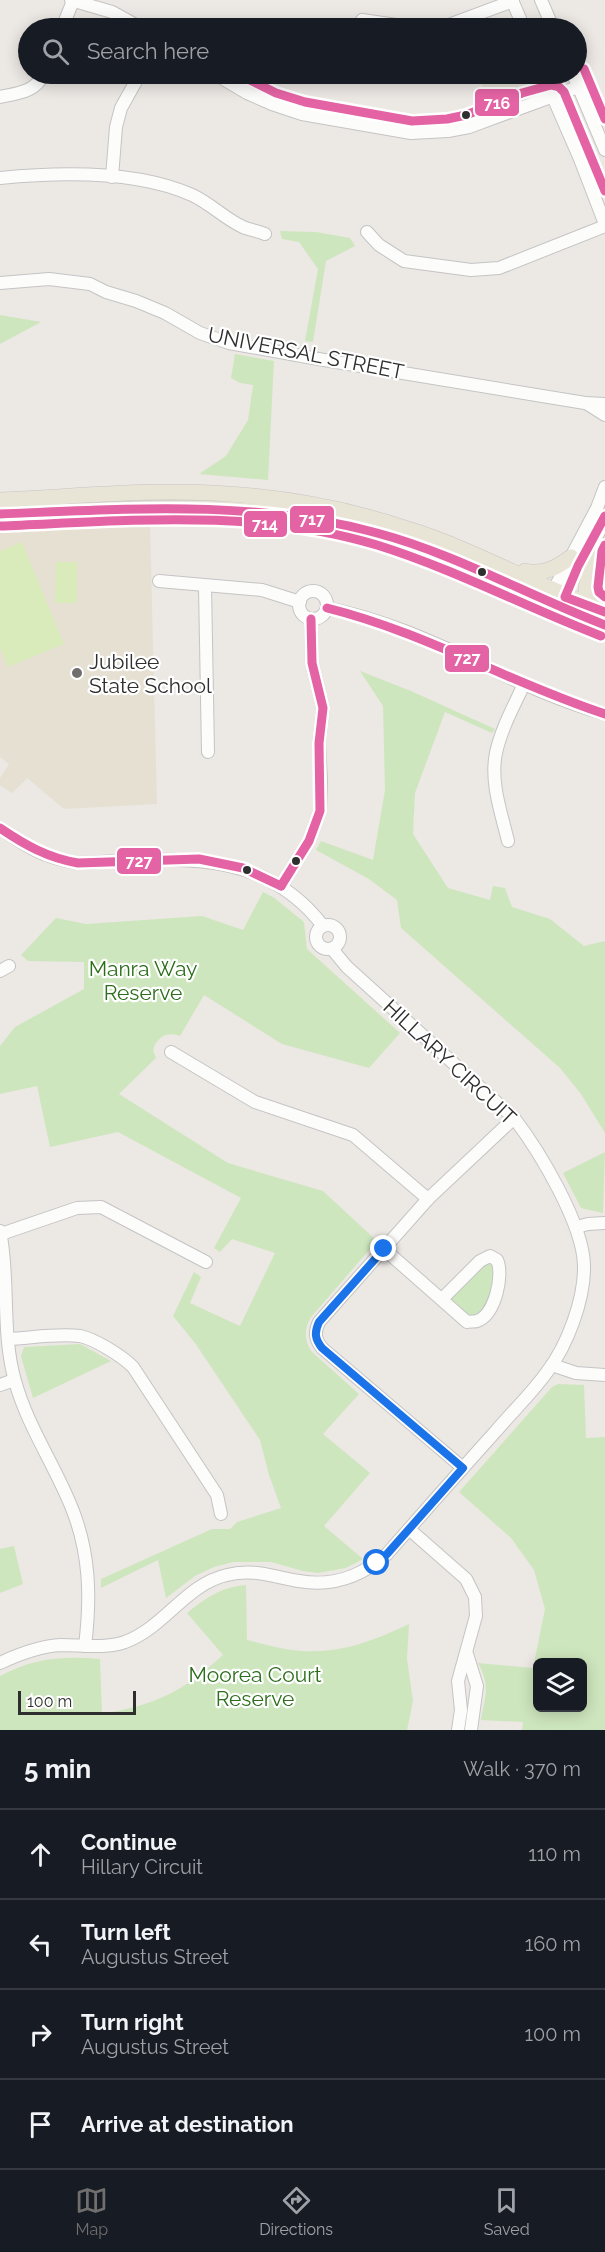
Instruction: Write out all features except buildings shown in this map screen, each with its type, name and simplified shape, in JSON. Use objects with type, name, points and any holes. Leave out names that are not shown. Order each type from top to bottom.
[{"type":"main road","points":[[0,500],[190,492],[293,501],[334,509],[412,530],[502,566],[605,625]]},
{"type":"main road","points":[[0,514],[194,506],[239,508],[296,515],[378,533],[600,608]]},
{"type":"main road","points":[[590,548],[586,592],[600,608]]},
{"type":"main road","points":[[502,566],[542,573],[559,566],[571,557]]},
{"type":"street","points":[[66,18],[72,0],[112,12],[123,18]]},
{"type":"street","points":[[541,0],[549,18]]},
{"type":"street","points":[[467,18],[513,1],[520,18]]},
{"type":"street","points":[[0,97],[31,90],[39,84]]},
{"type":"street","points":[[112,177],[116,127],[121,108],[134,84]]},
{"type":"street","points":[[232,84],[272,104],[302,114],[411,133],[448,131],[468,127],[526,104],[539,102],[568,84]]},
{"type":"street","points":[[367,232],[379,245],[404,261],[471,270],[499,268],[605,225],[580,159],[547,84]]},
{"type":"street","points":[[577,84],[602,142]]},
{"type":"street","points":[[0,178],[61,175],[112,177],[154,182],[193,196],[243,226],[265,234]]},
{"type":"street","name":"UNIVERSAL STREET","points":[[0,283],[49,279],[90,284],[106,292],[136,301],[200,333],[229,343],[585,403],[605,404]]},
{"type":"street","name":"UNIVERSAL STREET","points":[[585,403],[605,416]]},
{"type":"street","points":[[556,595],[571,557],[597,508],[605,487]]},
{"type":"street","points":[[556,595],[590,548],[605,521]]},
{"type":"street","points":[[159,581],[262,590],[300,602]]},
{"type":"street","points":[[205,586],[208,752]]},
{"type":"street","points":[[315,592],[324,597],[327,608],[322,616],[311,619],[303,614],[300,602],[306,594],[315,592]]},
{"type":"street","points":[[327,608],[362,616],[410,633],[524,684],[570,703],[605,714]]},
{"type":"street","points":[[281,886],[309,841],[320,811],[319,743],[323,708],[312,663],[311,619]]},
{"type":"street","points":[[508,840],[496,792],[496,754],[524,684]]},
{"type":"street","points":[[0,828],[29,849],[60,860],[78,862],[199,859],[243,868],[281,886],[304,903],[323,926]]},
{"type":"street","points":[[323,926],[332,926],[340,935],[339,943],[332,949],[323,949],[316,942],[316,932],[323,926]]},
{"type":"street","name":"HILLARY CIRCUIT","points":[[0,1663],[39,1648],[58,1645],[111,1646],[138,1636],[151,1629],[195,1591],[225,1575],[257,1572],[315,1583],[352,1578],[382,1559],[463,1468],[552,1365],[571,1327],[581,1293],[584,1266],[577,1227],[531,1140],[514,1118],[347,967],[332,949]]},
{"type":"street","points":[[171,1052],[255,1102],[353,1135],[428,1199]]},
{"type":"street","points":[[463,1468],[322,1348],[315,1336],[319,1322],[428,1199],[514,1118]]},
{"type":"street","points":[[86,1646],[89,1576],[84,1547],[71,1504],[34,1430],[14,1380],[8,1339],[5,1268],[0,1232],[77,1208],[101,1207],[206,1262]]},
{"type":"street","points":[[577,1227],[605,1223]]},
{"type":"street","points":[[384,1249],[467,1322],[478,1321],[485,1315],[500,1288],[501,1267],[497,1260],[490,1256],[480,1261],[442,1299]]},
{"type":"street","points":[[8,1339],[78,1336],[94,1342],[128,1362],[217,1495],[221,1514]]},
{"type":"street","points":[[552,1365],[576,1373],[605,1375]]},
{"type":"street","points":[[0,1385],[14,1380]]},
{"type":"street","points":[[409,1529],[454,1568],[471,1588],[476,1604],[476,1616],[458,1681],[461,1710],[458,1730]]},
{"type":"street","points":[[467,1653],[477,1690],[471,1730]]},
{"type":"street","points":[[458,1690],[468,1688],[477,1690]]},
{"type":"shaded area","points":[[482,84],[534,84],[529,90],[492,106]]},
{"type":"shaded area","name":"Jubilee State School","points":[[150,523],[157,804],[64,809],[27,778],[12,793],[0,785],[0,778],[9,764],[0,757],[0,529]]},
{"type":"green space","points":[[280,231],[316,232],[350,238],[355,246],[326,261],[313,342],[305,341],[318,269],[299,242],[282,239]]},
{"type":"green space","points":[[0,315],[41,322],[0,344]]},
{"type":"green space","points":[[235,354],[274,361],[268,480],[199,474],[226,456],[248,420],[253,385],[240,383],[231,378]]},
{"type":"green space","points":[[22,542],[64,644],[8,667],[0,648],[0,551]]},
{"type":"green space","points":[[56,562],[77,562],[77,603],[55,603]]},
{"type":"green space","points":[[360,671],[495,729],[492,733],[445,712],[415,793],[413,834],[448,888],[490,900],[493,886],[505,888],[512,907],[550,919],[584,946],[605,941],[605,1133],[581,1094],[560,1068],[401,928],[397,900],[369,879],[316,850],[321,841],[373,860],[385,790],[383,706]]},
{"type":"green space","name":"Manra Way Reserve","points":[[263,892],[273,897],[304,922],[307,949],[400,1033],[369,1068],[282,1044],[204,995],[180,1036],[171,1034],[163,1036],[153,1050],[156,1058],[119,1094],[228,1163],[323,1191],[377,1241],[311,1317],[306,1334],[311,1351],[359,1394],[323,1434],[370,1473],[324,1526],[363,1559],[346,1568],[318,1573],[271,1562],[233,1562],[214,1567],[195,1576],[166,1598],[158,1560],[101,1588],[101,1579],[212,1529],[230,1529],[237,1522],[281,1508],[260,1440],[195,1343],[173,1316],[194,1272],[201,1277],[190,1303],[240,1326],[275,1253],[232,1239],[220,1252],[214,1248],[241,1198],[118,1132],[50,1147],[37,1086],[0,1094],[0,1046],[15,1027],[84,989],[84,962],[28,961],[21,955],[56,918],[86,924],[202,916],[243,930]]},
{"type":"green space","points":[[605,1152],[603,1213],[581,1208],[563,1173]]},
{"type":"green space","points":[[489,1262],[496,1266],[492,1293],[486,1305],[477,1315],[468,1315],[451,1299],[481,1266]]},
{"type":"green space","points":[[80,1344],[111,1361],[33,1398],[21,1356],[24,1347]]},
{"type":"green space","points":[[558,1384],[584,1385],[586,1438],[605,1437],[605,1730],[522,1730],[523,1722],[481,1720],[486,1685],[478,1663],[533,1668],[533,1712],[587,1712],[587,1658],[535,1658],[545,1609],[534,1570],[511,1538],[459,1492],[552,1387]]},
{"type":"green space","points":[[14,1546],[23,1584],[0,1593],[0,1549]]},
{"type":"green space","name":"Moorea Court Reserve","points":[[246,1585],[247,1640],[302,1651],[331,1650],[370,1641],[409,1624],[407,1659],[413,1701],[407,1730],[0,1730],[0,1676],[37,1662],[60,1658],[100,1659],[102,1714],[138,1706],[181,1688],[223,1655],[187,1613],[214,1594]]},
{"type":"waterway","points":[[573,107],[605,182]]},
{"type":"transit line","name":"716","points":[[587,76],[605,119]]},
{"type":"transit line","name":"716","points":[[258,84],[276,93],[305,102],[412,121],[447,119],[466,115],[522,93],[551,85],[559,87],[564,92],[605,191]]},
{"type":"transit line","name":"717","points":[[0,514],[189,509],[284,515],[330,522],[377,533],[435,552],[605,625]]},
{"type":"transit line","name":"716","points":[[605,516],[578,566],[565,597],[605,612]]},
{"type":"transit line","name":"714","points":[[0,526],[190,520],[237,521],[331,533],[377,545],[434,565],[601,636]]},
{"type":"transit line","name":"716","points":[[605,545],[602,551],[598,587],[599,592],[605,597]]},
{"type":"transit line","name":"727","points":[[327,608],[398,630],[535,688],[605,714]]},
{"type":"transit line","name":"727","points":[[281,886],[309,841],[320,811],[319,743],[323,708],[312,663],[311,619]]},
{"type":"transit line","name":"727","points":[[0,828],[37,850],[67,861],[78,863],[199,859],[243,868],[281,886]]},
{"type":"place","name":"Jubilee State School","points":[[77,673]]},
{"type":"route","points":[[377,1563],[463,1468],[317,1342],[315,1336],[319,1322],[384,1249]]}]
